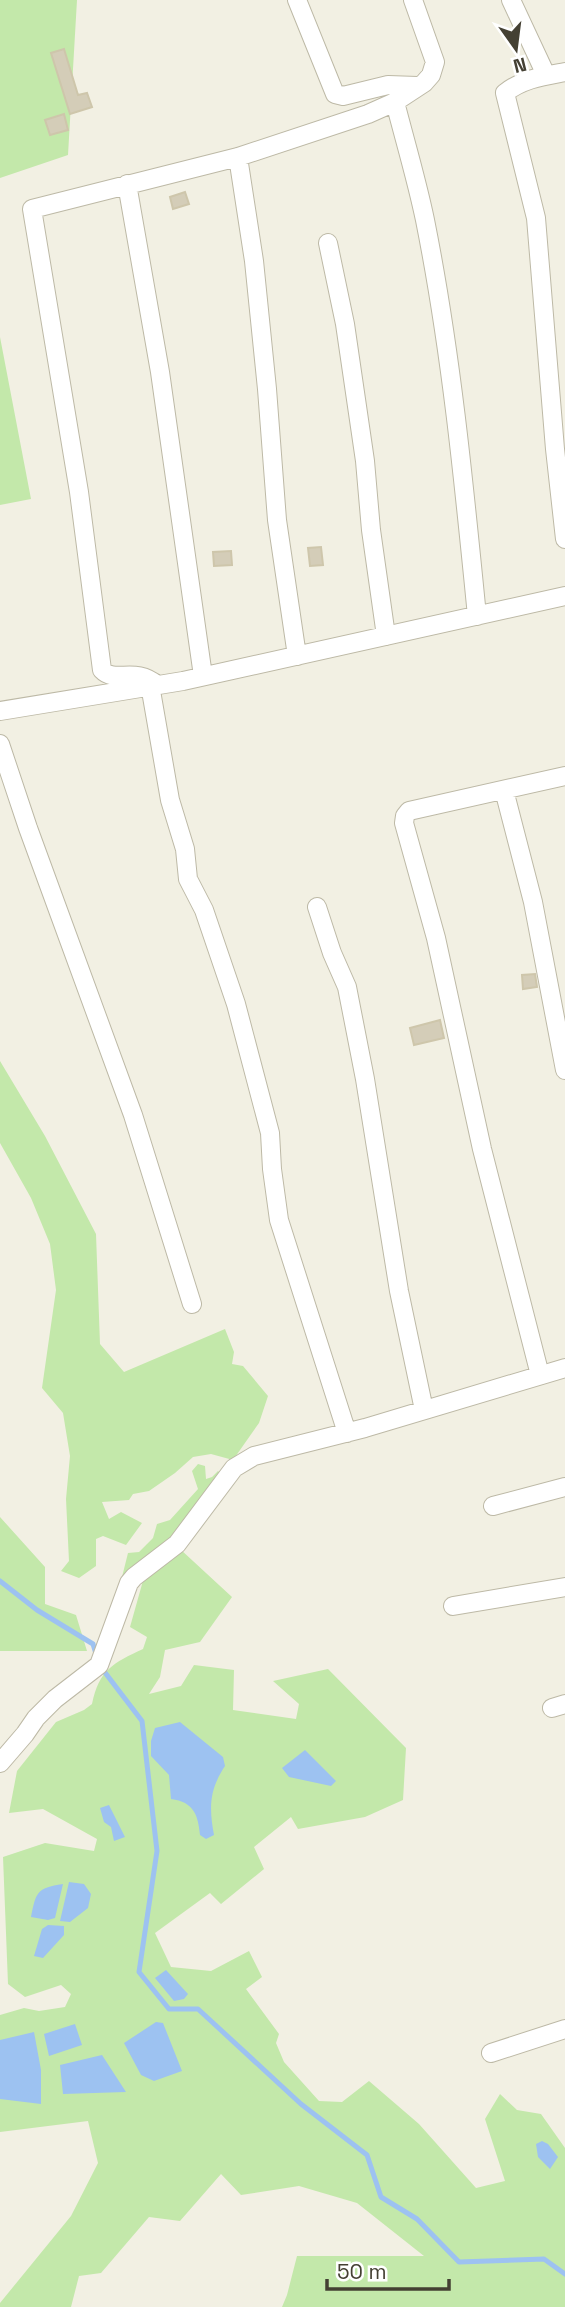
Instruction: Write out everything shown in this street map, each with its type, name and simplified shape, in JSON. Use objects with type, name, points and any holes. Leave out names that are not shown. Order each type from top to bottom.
[{"type":"street","points":[[297,0],[335,94],[343,96],[388,85],[417,86]]},
{"type":"street","points":[[347,1433],[279,1220],[270,1133],[236,1004],[204,910],[188,879],[185,849],[170,800],[153,685],[148,677],[142,675],[113,676],[102,670],[79,492],[31,211],[33,208],[238,156],[369,114],[395,102],[431,75],[435,62],[413,0]]},
{"type":"street","points":[[512,0],[546,75]]},
{"type":"street","points":[[565,72],[519,84],[505,93],[536,218],[560,448],[565,539]]},
{"type":"street","points":[[395,102],[424,219],[446,343],[477,616]]},
{"type":"street","points":[[238,156],[254,261],[277,520],[297,656]]},
{"type":"street","points":[[127,184],[160,372],[203,677]]},
{"type":"street","points":[[328,243],[345,324],[386,636]]},
{"type":"street","points":[[0,711],[203,677],[565,596]]},
{"type":"street","points":[[0,744],[133,1115],[192,1304]]},
{"type":"street","points":[[540,1376],[482,1149],[436,938],[404,823],[409,811],[565,776]]},
{"type":"street","points":[[504,790],[533,902],[565,1070]]},
{"type":"street","points":[[317,907],[332,953],[347,987],[365,1079],[389,1239],[424,1410]]},
{"type":"street","points":[[0,1763],[55,1699],[99,1665],[130,1583],[141,1571],[177,1544],[234,1468],[254,1456],[347,1433],[565,1368]]},
{"type":"street","points":[[493,1506],[565,1487]]},
{"type":"street","points":[[453,1606],[565,1587]]},
{"type":"street","points":[[491,2053],[565,2029]]},
{"type":"green space","points":[[0,0],[77,0],[68,155],[0,178]]},
{"type":"green space","points":[[0,337],[31,499],[0,505]]},
{"type":"green space","points":[[0,1061],[45,1136],[96,1234],[100,1344],[124,1372],[225,1329],[234,1352],[232,1364],[243,1366],[268,1396],[259,1423],[233,1460],[211,1454],[193,1457],[149,1491],[133,1494],[129,1500],[102,1502],[109,1519],[121,1512],[142,1523],[126,1545],[103,1536],[96,1539],[96,1566],[79,1578],[61,1571],[69,1561],[66,1499],[70,1456],[63,1413],[42,1388],[56,1290],[50,1244],[31,1198],[0,1143]]},
{"type":"green space","points":[[198,1464],[205,1466],[206,1479],[218,1471],[222,1475],[173,1541],[122,1577],[128,1553],[139,1552],[153,1538],[157,1524],[170,1520],[198,1489],[192,1471]]},
{"type":"green space","points":[[0,1517],[45,1567],[45,1604],[76,1615],[87,1651],[0,1651]]},
{"type":"green space","points":[[180,1549],[232,1597],[200,1642],[165,1650],[160,1677],[149,1694],[181,1686],[194,1665],[234,1670],[233,1710],[296,1719],[299,1704],[273,1681],[328,1669],[406,1748],[403,1800],[365,1817],[298,1829],[291,1817],[254,1847],[264,1869],[221,1904],[210,1893],[155,1933],[171,1967],[211,1971],[249,1951],[262,1977],[246,1989],[279,2034],[276,2043],[284,2062],[319,2101],[342,2102],[369,2081],[419,2124],[476,2188],[505,2181],[485,2119],[500,2094],[517,2110],[541,2114],[565,2148],[565,2307],[282,2307],[297,2256],[424,2256],[357,2203],[299,2186],[241,2195],[221,2174],[180,2221],[149,2217],[101,2273],[79,2276],[71,2307],[0,2307],[0,2303],[71,2216],[98,2163],[88,2121],[0,2132],[0,2015],[24,2008],[39,2011],[65,2007],[71,1994],[61,1985],[25,1997],[8,1984],[3,1857],[45,1843],[94,1851],[97,1839],[43,1809],[9,1813],[17,1771],[56,1722],[92,1704],[99,1683],[109,1669],[143,1649],[147,1637],[130,1627],[146,1570]]},
{"type":"water","points":[[180,1722],[223,1757],[225,1766],[213,1791],[211,1816],[214,1835],[206,1839],[200,1835],[198,1821],[190,1806],[171,1799],[169,1775],[151,1756],[151,1741],[155,1728]]},
{"type":"water","points":[[305,1750],[336,1781],[331,1786],[289,1777],[282,1768]]},
{"type":"water","points":[[109,1805],[125,1837],[114,1841],[111,1827],[104,1822],[100,1808]]},
{"type":"water","points":[[69,1882],[84,1884],[91,1894],[88,1908],[70,1922],[60,1921]]},
{"type":"water","points":[[63,1884],[55,1918],[48,1920],[31,1917],[39,1893],[47,1887]]},
{"type":"water","points":[[48,1925],[64,1926],[64,1935],[43,1958],[34,1956],[42,1929]]},
{"type":"water","points":[[166,1970],[188,1994],[184,1999],[174,2001],[155,1978]]},
{"type":"water","points":[[156,2022],[163,2023],[182,2071],[154,2081],[141,2075],[124,2043]]},
{"type":"water","points":[[75,2024],[82,2045],[49,2056],[44,2034]]},
{"type":"water","points":[[34,2032],[41,2070],[41,2104],[0,2099],[0,2040]]},
{"type":"water","points":[[102,2055],[126,2092],[63,2094],[60,2065]]},
{"type":"water","points":[[542,2141],[548,2144],[558,2157],[550,2169],[538,2157],[536,2144]]},
{"type":"building","points":[[64,49],[78,95],[87,93],[92,107],[70,114],[51,53]]},
{"type":"building","points":[[64,114],[68,130],[50,135],[45,120]]},
{"type":"building","points":[[185,192],[189,204],[173,209],[170,197]]},
{"type":"building","points":[[321,547],[323,565],[310,566],[308,548]]},
{"type":"building","points":[[231,551],[232,565],[214,566],[213,552]]},
{"type":"building","points":[[535,974],[537,987],[523,989],[522,975]]},
{"type":"building","points":[[440,1020],[444,1038],[414,1045],[410,1028]]},
{"type":"waterway","points":[[0,1581],[37,1610],[93,1644],[97,1657]]},
{"type":"waterway","points":[[100,1666],[142,1721],[157,1851],[139,1972],[169,2009],[198,2009],[301,2104],[367,2155],[381,2197],[417,2219],[459,2262],[544,2259],[565,2274]]}]
